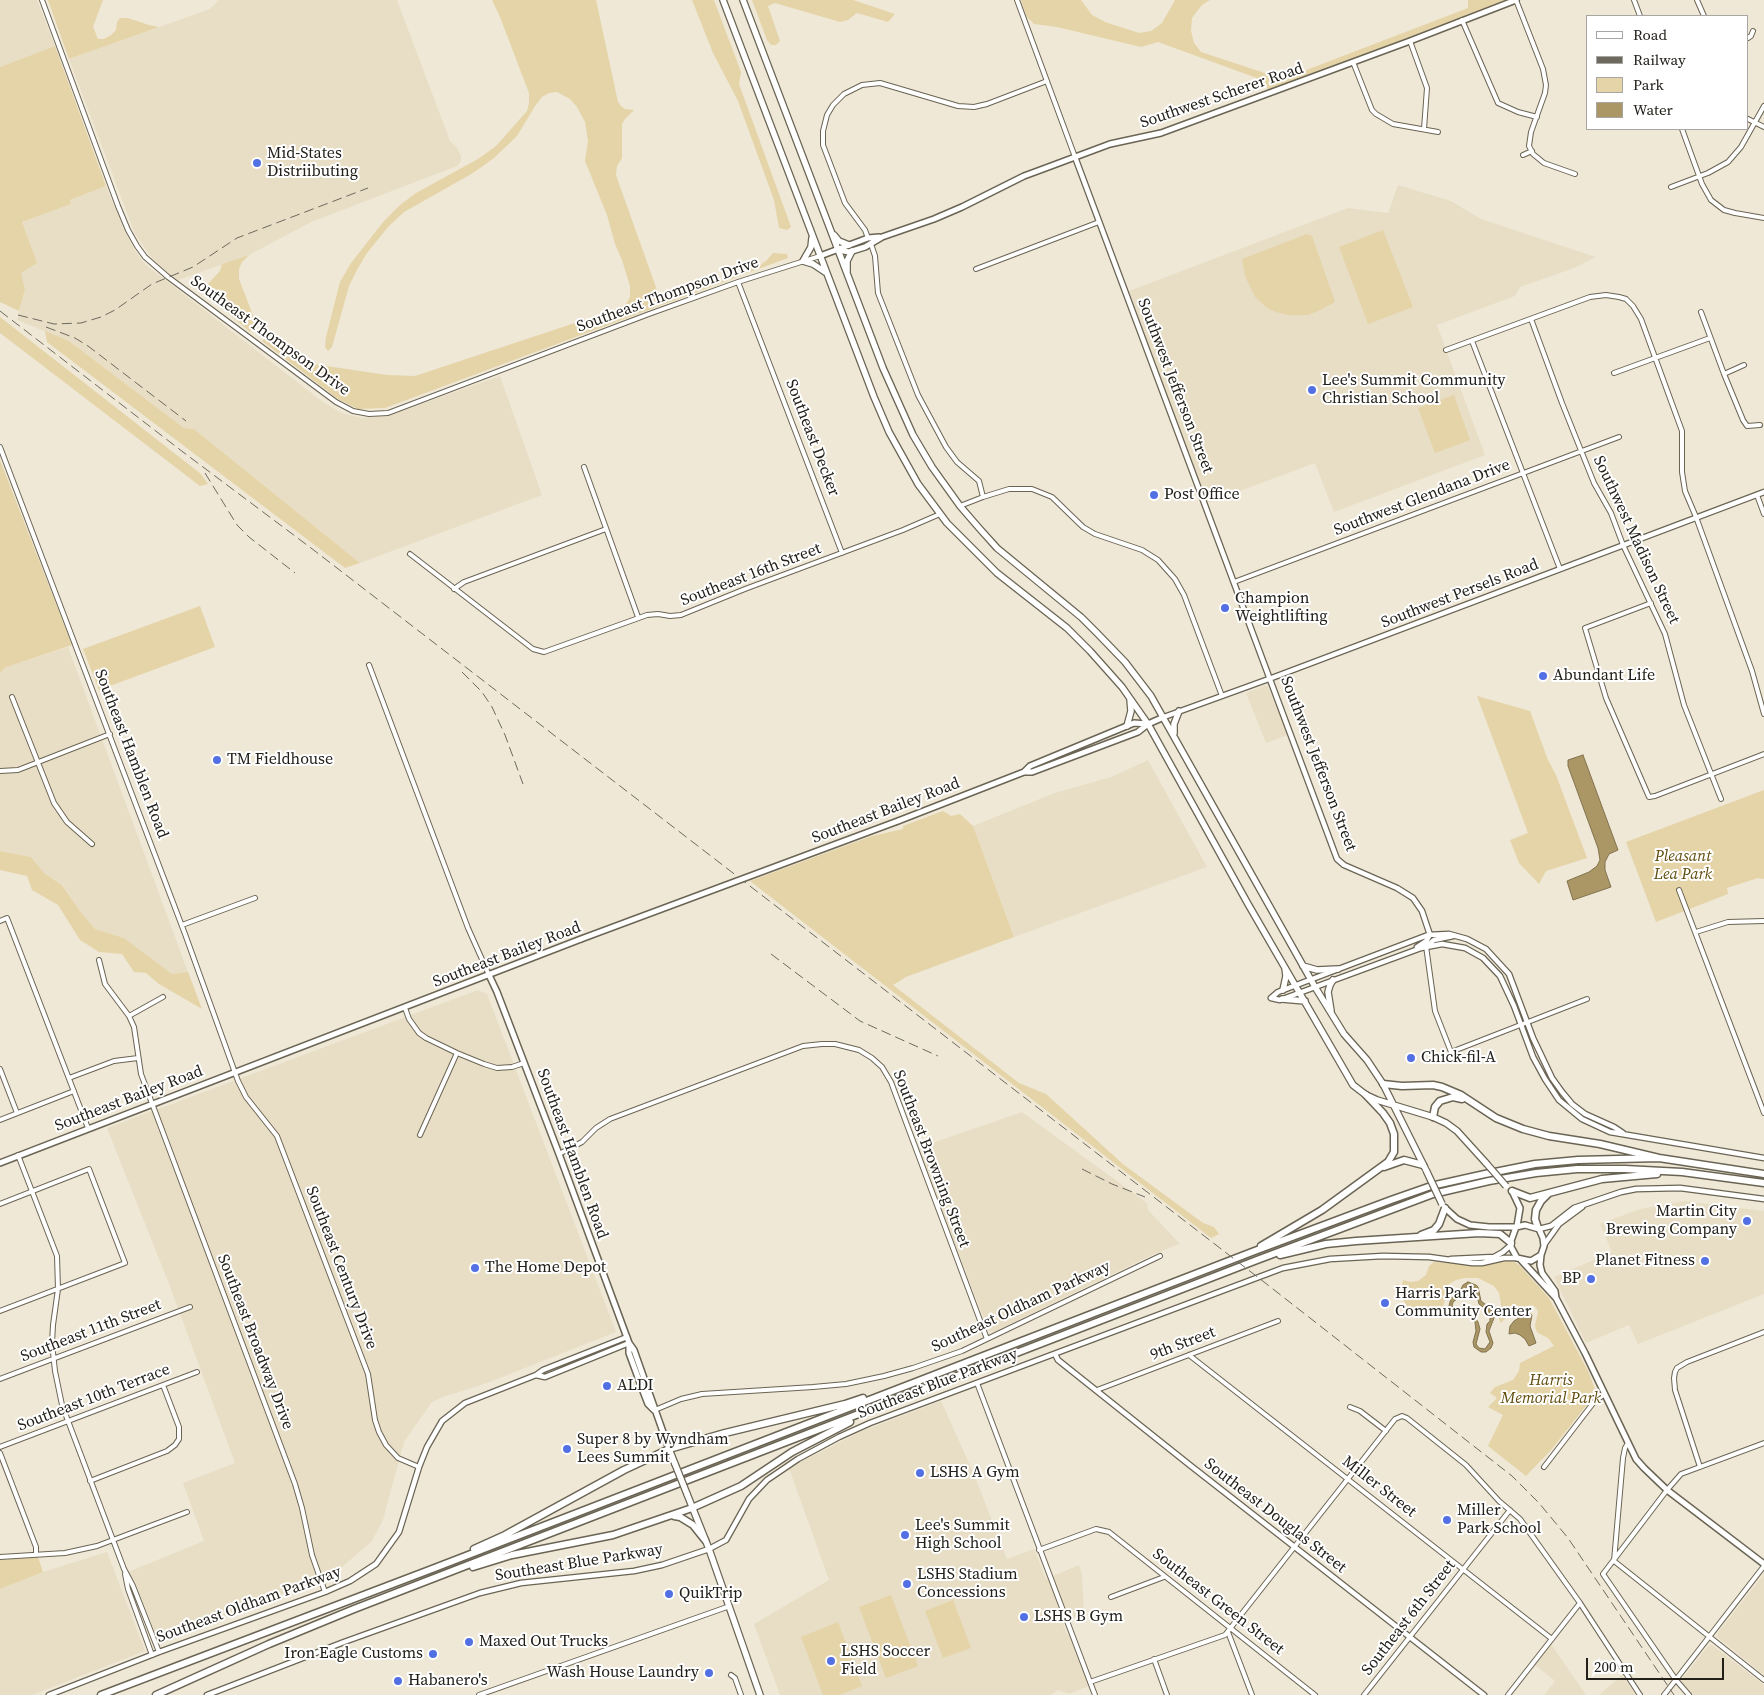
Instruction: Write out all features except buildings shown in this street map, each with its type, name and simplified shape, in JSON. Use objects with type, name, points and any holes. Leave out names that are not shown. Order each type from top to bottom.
[{"type":"highway","points":[[1383,1084],[1400,1086],[1433,1085],[1453,1091],[1496,1118],[1523,1129],[1549,1136],[1600,1144],[1659,1158],[1764,1174]]},
{"type":"highway","points":[[1252,1252],[1278,1234],[1322,1210],[1388,1162],[1394,1152],[1394,1134],[1390,1123],[1383,1113],[1366,1096]]},
{"type":"highway","points":[[1433,1117],[1435,1107],[1443,1099],[1457,1097],[1473,1102]]},
{"type":"highway","points":[[101,1695],[1252,1252],[1431,1186],[1535,1164],[1578,1160],[1659,1158]]},
{"type":"highway","points":[[1376,1171],[1397,1161],[1404,1160],[1425,1168]]},
{"type":"highway","points":[[156,1695],[269,1644],[453,1571],[1257,1260],[1433,1194],[1488,1181],[1578,1168],[1682,1172],[1764,1183]]},
{"type":"highway","points":[[1512,1191],[1530,1198],[1602,1179],[1682,1172]]},
{"type":"highway","points":[[1539,1228],[1535,1219],[1536,1210],[1541,1201],[1549,1194]]},
{"type":"highway","points":[[1415,1237],[1434,1230],[1442,1221],[1444,1206]]},
{"type":"highway","points":[[1257,1260],[1326,1244],[1415,1237],[1494,1234],[1504,1236],[1511,1244]]},
{"type":"highway","points":[[432,1569],[439,1563],[505,1535],[624,1470],[669,1450],[725,1433],[845,1404],[903,1383],[908,1384]]},
{"type":"highway","points":[[453,1571],[460,1572],[512,1555],[612,1535],[692,1508],[741,1486],[792,1452],[830,1431],[902,1401],[905,1396]]},
{"type":"highway","points":[[670,1515],[680,1516],[693,1525],[705,1540]]},
{"type":"main road","points":[[723,0],[826,273],[889,432],[918,484],[947,523],[997,572],[1067,628],[1107,668],[1148,724],[1248,904],[1353,1085],[1366,1096],[1433,1117],[1457,1131],[1512,1191],[1520,1208],[1517,1227],[1511,1244],[1512,1250],[1556,1298]]},
{"type":"main road","points":[[743,0],[883,368],[903,416],[932,467],[960,506],[997,548],[1081,617],[1103,638],[1136,676],[1164,717],[1333,1018],[1344,1034],[1367,1060],[1383,1084],[1444,1206],[1457,1219],[1470,1225],[1489,1227],[1530,1225],[1539,1228],[1544,1238],[1540,1265],[1542,1273],[1551,1285],[1640,1464],[1667,1490],[1764,1565]]},
{"type":"main road","name":"Southwest Scherer Road","points":[[820,256],[849,244],[870,241],[934,219],[1024,176],[1110,144],[1161,133],[1516,0]]},
{"type":"main road","points":[[831,233],[839,240],[849,244]]},
{"type":"main road","points":[[812,236],[810,247],[803,261],[813,264],[826,273]]},
{"type":"main road","name":"Southwest Scherer Road","points":[[838,250],[852,251],[870,241]]},
{"type":"main road","points":[[846,273],[847,261],[852,251]]},
{"type":"main road","points":[[1127,726],[1131,711],[1129,697]]},
{"type":"main road","points":[[1174,735],[1174,724],[1179,711]]},
{"type":"main road","name":"Southeast Bailey Road","points":[[0,1163],[581,939],[1024,772],[1032,772],[1138,732],[1148,724],[1164,717]]},
{"type":"main road","name":"Southeast Bailey Road","points":[[1024,772],[1030,766],[1134,723],[1148,724]]},
{"type":"main road","points":[[1283,990],[1286,976],[1284,965]]},
{"type":"main road","points":[[1302,965],[1316,970],[1338,969]]},
{"type":"main road","name":"Southeast Hamblen Road","points":[[490,975],[628,1340],[634,1350],[654,1402],[654,1410],[669,1450]]},
{"type":"main road","points":[[1333,980],[1328,992],[1333,1018]]},
{"type":"main road","points":[[1282,999],[1305,1001]]},
{"type":"main road","points":[[1519,1259],[1531,1261],[1541,1255]]},
{"type":"main road","points":[[669,1450],[705,1540],[760,1695]]},
{"type":"street","name":"Southeast Thompson Drive","points":[[42,0],[118,206],[128,230],[141,252],[168,277],[336,402],[353,411],[369,414],[388,412],[738,282],[820,256]]},
{"type":"street","name":"Southwest Jefferson Street","points":[[1017,0],[1337,859],[1344,865],[1397,888],[1413,898],[1422,911],[1430,935]]},
{"type":"street","points":[[1516,0],[1544,69],[1545,93],[1529,142],[1532,151],[1544,163],[1575,174]]},
{"type":"street","points":[[1634,0],[1640,15]]},
{"type":"street","points":[[1697,0],[1704,15]]},
{"type":"street","points":[[1462,20],[1498,103],[1518,112],[1537,117]]},
{"type":"street","points":[[1749,38],[1752,36],[1753,31]]},
{"type":"street","points":[[1410,41],[1427,86],[1424,129]]},
{"type":"street","points":[[1353,62],[1372,110],[1376,114],[1393,124],[1438,132]]},
{"type":"street","points":[[982,497],[979,481],[957,462],[946,447],[918,395],[878,293],[875,256],[870,241],[862,225],[845,203],[823,144],[823,130],[827,115],[833,105],[844,94],[862,85],[880,83],[958,106],[974,107],[987,104],[1047,81]]},
{"type":"street","points":[[1671,187],[1720,168],[1728,162],[1741,147],[1764,106]]},
{"type":"street","points":[[1749,120],[1764,127]]},
{"type":"street","points":[[1682,130],[1711,200],[1724,210],[1764,218]]},
{"type":"street","points":[[1523,155],[1532,151]]},
{"type":"street","points":[[976,269],[1099,222]]},
{"type":"street","name":"Southeast Decker","points":[[738,282],[842,553]]},
{"type":"street","points":[[1446,350],[1590,297],[1606,295],[1619,297],[1633,306],[1641,319],[1682,431],[1682,472],[1685,491],[1752,671],[1764,714]]},
{"type":"street","points":[[1701,312],[1743,420],[1747,426],[1760,425]]},
{"type":"street","name":"Southwest Madison Street","points":[[1531,319],[1594,483],[1610,513],[1623,545],[1666,634],[1684,705],[1721,799]]},
{"type":"street","points":[[1614,373],[1710,338]]},
{"type":"street","points":[[1472,341],[1560,569]]},
{"type":"street","points":[[1724,374],[1744,365]]},
{"type":"street","name":"Southwest Glendana Drive","points":[[1234,582],[1618,437]]},
{"type":"street","name":"Southeast Hamblen Road","points":[[0,447],[182,925],[235,1072]]},
{"type":"street","points":[[584,467],[638,617]]},
{"type":"street","points":[[960,506],[982,497],[1017,488],[1038,490],[1052,497],[1083,527],[1142,550],[1158,560],[1175,579],[1184,595],[1222,696]]},
{"type":"street","name":"Southwest Persels Road","points":[[1164,717],[1270,679],[1764,492]]},
{"type":"street","points":[[1757,495],[1764,514]]},
{"type":"street","name":"Southeast 16th Street","points":[[454,589],[533,650],[540,652],[638,617],[652,614],[681,615],[940,514]]},
{"type":"street","points":[[410,554],[454,589],[464,582],[606,529]]},
{"type":"street","points":[[1651,603],[1585,628],[1606,698],[1649,797],[1764,754]]},
{"type":"street","points":[[369,665],[468,928],[490,975]]},
{"type":"street","points":[[12,697],[54,803],[68,822],[92,844]]},
{"type":"street","points":[[0,771],[18,770],[110,734]]},
{"type":"street","points":[[1680,890],[1764,1113]]},
{"type":"street","points":[[182,925],[255,898]]},
{"type":"street","points":[[0,921],[7,918],[88,1128]]},
{"type":"street","points":[[1696,932],[1728,922],[1764,921]]},
{"type":"street","points":[[1411,951],[1426,941],[1430,935]]},
{"type":"street","points":[[1623,1133],[1585,1114],[1572,1104],[1559,1088],[1552,1078],[1527,1022],[1514,983],[1502,965],[1478,943],[1457,936],[1430,935],[1409,941],[1283,990],[1271,998],[1280,1000],[1426,946],[1442,944],[1459,947],[1483,958],[1500,976],[1538,1068],[1559,1100],[1582,1118],[1610,1132],[1764,1158]]},
{"type":"street","points":[[1426,946],[1434,940],[1457,936]]},
{"type":"street","points":[[1426,946],[1435,1011],[1451,1052],[1587,1000]]},
{"type":"street","name":"Southeast Broadway Drive","points":[[99,960],[105,984],[129,1016],[136,1033],[141,1074],[295,1484],[312,1555],[326,1592]]},
{"type":"street","points":[[129,1016],[163,997]]},
{"type":"street","points":[[404,1008],[409,1019],[426,1038],[457,1053],[497,1068],[512,1067],[524,1063]]},
{"type":"street","name":"Southeast Browning Street","points":[[559,1154],[582,1142],[596,1128],[610,1119],[803,1046],[835,1044],[859,1050],[882,1067],[891,1082],[987,1339]]},
{"type":"street","points":[[420,1135],[457,1053]]},
{"type":"street","points":[[69,1078],[114,1061],[138,1058]]},
{"type":"street","points":[[0,1069],[17,1113]]},
{"type":"street","name":"Southeast Century Drive","points":[[235,1072],[246,1097],[277,1136],[368,1374],[376,1423],[382,1440],[398,1458],[419,1467]]},
{"type":"street","points":[[1553,1092],[1559,1088]]},
{"type":"street","points":[[0,1120],[74,1092]]},
{"type":"street","points":[[18,1156],[57,1256],[58,1289],[53,1325],[53,1359],[59,1393],[68,1422],[124,1570],[128,1588],[152,1654]]},
{"type":"street","points":[[0,1204],[89,1169],[125,1263],[0,1311]]},
{"type":"street","points":[[1539,1228],[1548,1227],[1574,1208],[1621,1192],[1649,1188],[1680,1188],[1764,1199]]},
{"type":"street","points":[[1544,1246],[1559,1224],[1585,1204]]},
{"type":"street","points":[[1450,1259],[1494,1257],[1511,1244]]},
{"type":"street","name":"Southeast Oldham Parkway","points":[[654,1410],[681,1399],[702,1394],[813,1387],[877,1378],[944,1358],[1160,1256]]},
{"type":"street","name":"Southeast Blue Parkway","points":[[207,1695],[480,1592],[521,1583],[641,1569],[708,1549],[726,1540],[746,1504],[760,1486],[791,1463],[858,1428],[1283,1268],[1330,1260],[1383,1256],[1450,1259]]},
{"type":"street","points":[[1450,1259],[1462,1263],[1482,1263],[1504,1258],[1519,1259]]},
{"type":"street","name":"Southeast 11th Street","points":[[0,1379],[190,1307]]},
{"type":"street","name":"9th Street","points":[[1097,1390],[1278,1321]]},
{"type":"street","points":[[1700,1467],[1674,1390],[1674,1378],[1677,1368],[1764,1332]]},
{"type":"street","name":"Southeast Oldham Parkway","points":[[49,1695],[152,1654],[326,1592],[350,1581],[378,1562],[400,1532],[419,1467],[427,1446],[442,1421],[465,1403],[536,1375],[545,1377],[628,1340]]},
{"type":"street","name":"Southeast Douglas Street","points":[[1055,1354],[1058,1360],[1191,1466],[1296,1546],[1484,1695]]},
{"type":"street","name":"Miller Street","points":[[1189,1355],[1552,1639]]},
{"type":"street","name":"Southeast 10th Terrace","points":[[0,1447],[197,1372]]},
{"type":"street","points":[[977,1383],[1095,1695]]},
{"type":"street","points":[[90,1481],[167,1451],[175,1445],[179,1439],[179,1427],[163,1385]]},
{"type":"street","points":[[1544,1467],[1594,1402],[1605,1394]]},
{"type":"street","points":[[1350,1407],[1360,1411],[1386,1431]]},
{"type":"street","points":[[1090,1682],[1225,1635],[1395,1419],[1402,1416],[1408,1418],[1466,1465],[1499,1501],[1520,1519],[1580,1603],[1640,1695]]},
{"type":"street","points":[[1614,1561],[1624,1448],[1628,1443]]},
{"type":"street","points":[[1690,1695],[1676,1680],[1603,1574],[1681,1474],[1764,1443]]},
{"type":"street","points":[[0,1453],[36,1546],[36,1554]]},
{"type":"street","name":"Southeast 6th Street","points":[[1364,1695],[1510,1510]]},
{"type":"street","points":[[0,1557],[76,1551],[113,1541],[188,1512]]},
{"type":"street","name":"Southeast Green Street","points":[[1040,1550],[1090,1531],[1105,1530],[1114,1535],[1229,1630],[1315,1695]]},
{"type":"street","points":[[1614,1561],[1764,1680]]},
{"type":"street","points":[[1664,1695],[1764,1565]]},
{"type":"street","points":[[124,1570],[133,1586],[159,1652]]},
{"type":"street","points":[[1111,1597],[1164,1576]]},
{"type":"street","points":[[1508,1695],[1580,1603]]},
{"type":"street","points":[[479,1695],[728,1607]]},
{"type":"street","points":[[1229,1630],[1252,1695]]},
{"type":"street","points":[[1154,1659],[1167,1695]]},
{"type":"street","points":[[731,1675],[735,1678],[742,1695]]},
{"type":"shaded area","points":[[0,0],[37,0],[55,46],[0,67]]},
{"type":"shaded area","points":[[219,0],[397,0],[450,141],[457,148],[461,161],[457,166],[311,222],[249,255],[178,280],[151,257],[135,234],[69,59],[210,9]]},
{"type":"shaded area","name":"Lee's Summit Community Christian School","points":[[1398,185],[1451,201],[1481,219],[1596,257],[1574,268],[1520,287],[1515,296],[1437,325],[1485,455],[1334,512],[1315,463],[1205,504],[1129,291],[1348,208],[1388,213]]},
{"type":"shaded area","points":[[106,186],[124,230],[136,252],[146,265],[323,402],[342,413],[361,418],[387,416],[500,376],[542,495],[360,563],[194,429],[184,428],[69,341],[17,320],[25,290],[20,273],[36,263],[22,222],[71,204],[70,200]]},
{"type":"shaded area","points":[[68,647],[188,972],[172,974],[124,938],[95,929],[80,911],[63,885],[44,873],[31,857],[0,851],[0,674],[4,668]]},
{"type":"shaded area","points":[[1267,685],[1288,735],[1266,743],[1246,693]]},
{"type":"shaded area","points":[[1148,760],[1207,867],[1014,937],[973,826],[1055,793],[1111,777]]},
{"type":"shaded area","points":[[478,990],[487,994],[616,1332],[487,1383],[432,1402],[404,1442],[383,1520],[372,1541],[333,1575],[158,1641],[136,1584],[128,1572],[204,1541],[183,1483],[235,1463],[169,1284],[107,1128]]},
{"type":"shaded area","points":[[1022,1112],[1147,1203],[1148,1210],[1180,1244],[1154,1254],[996,1331],[989,1332],[918,1148]]},
{"type":"shaded area","points":[[1684,1201],[1764,1211],[1764,1294],[1638,1344],[1629,1325],[1586,1343],[1554,1277],[1612,1252],[1600,1224],[1640,1209]]},
{"type":"shaded area","name":"Lee's Summit High School","points":[[941,1401],[973,1472],[1007,1559],[1034,1549],[1046,1579],[1079,1565],[1082,1575],[1084,1614],[1072,1618],[1063,1624],[1089,1686],[1069,1694],[1058,1690],[1051,1695],[780,1695],[754,1624],[829,1580],[789,1468],[860,1432]]},
{"type":"shaded area","points":[[107,1552],[145,1651],[32,1695],[0,1695],[0,1589],[43,1572]]},
{"type":"shaded area","points":[[1764,1574],[1764,1675],[1717,1637],[1719,1631]]},
{"type":"shaded area","points":[[1551,1644],[1586,1695],[1544,1695],[1555,1681],[1535,1665]]},
{"type":"shaded area","points":[[1712,1645],[1764,1685],[1764,1695],[1692,1695],[1682,1685],[1682,1679],[1708,1646]]},
{"type":"shaded area","points":[[1622,1675],[1636,1695],[1599,1695]]},
{"type":"green space","points":[[48,0],[103,0],[93,27],[98,39],[104,39],[111,35],[116,30],[117,22],[120,18],[128,18],[159,27],[69,59]]},
{"type":"green space","points":[[492,0],[596,0],[618,102],[625,109],[634,110],[622,124],[622,158],[617,166],[616,175],[658,293],[663,298],[669,298],[760,265],[773,253],[787,254],[788,258],[385,408],[358,409],[338,399],[262,341],[267,335],[298,360],[313,364],[387,375],[415,376],[617,309],[626,304],[630,297],[630,286],[622,260],[615,244],[607,215],[585,161],[588,141],[585,122],[570,99],[557,92],[549,93],[542,97],[535,106],[517,136],[494,158],[473,173],[404,212],[388,227],[367,253],[358,268],[349,286],[332,347],[328,351],[325,347],[340,282],[351,263],[384,221],[400,205],[416,193],[478,159],[496,146],[527,111],[529,93]]},
{"type":"green space","points":[[692,0],[714,0],[741,72],[739,84],[791,227],[787,230],[779,228],[774,200],[738,101],[713,53]]},
{"type":"green space","points":[[752,0],[853,0],[895,14],[888,22],[857,13],[848,20],[840,22],[775,3],[768,6],[780,41],[776,45],[771,45],[767,40]]},
{"type":"green space","points":[[1021,0],[1081,0],[1092,15],[1105,22],[1139,33],[1151,31],[1162,23],[1175,0],[1210,0],[1202,5],[1192,18],[1191,31],[1194,43],[1201,52],[1283,79],[1468,8],[1468,0],[1509,0],[1268,90],[1265,81],[1158,42],[1141,47],[1057,27],[1034,24],[1026,16]]},
{"type":"green space","points":[[55,46],[106,186],[70,200],[71,204],[22,222],[37,263],[21,273],[25,290],[19,311],[0,302],[0,67]]},
{"type":"green space","points":[[1383,230],[1413,307],[1368,324],[1339,247]]},
{"type":"green space","points":[[1307,234],[1312,236],[1335,302],[1308,315],[1288,315],[1267,308],[1255,297],[1245,276],[1242,259]]},
{"type":"green space","points":[[249,255],[242,262],[239,269],[239,279],[256,323],[250,332],[205,293],[207,285],[220,271],[222,264]]},
{"type":"green space","points":[[0,317],[201,474],[208,484],[200,486],[0,333]]},
{"type":"green space","points":[[45,331],[69,341],[184,428],[194,429],[360,563],[345,568],[47,342]]},
{"type":"green space","points":[[1454,395],[1470,440],[1435,453],[1418,408]]},
{"type":"green space","points":[[0,460],[72,645],[4,668],[0,674]]},
{"type":"green space","points":[[200,606],[215,647],[99,690],[83,649]]},
{"type":"green space","points":[[1477,696],[1530,711],[1587,858],[1546,871],[1539,884],[1519,863],[1510,840],[1528,833]]},
{"type":"green space","name":"Pleasant Lea Park","points":[[1764,790],[1764,879],[1758,878],[1727,888],[1728,894],[1656,922],[1626,842]]},
{"type":"green space","points":[[943,811],[951,816],[960,814],[973,826],[1014,937],[906,977],[893,985],[1019,1083],[1046,1094],[1124,1165],[1203,1223],[1214,1227],[1219,1234],[1211,1238],[750,881],[872,836],[903,829],[903,826]]},
{"type":"green space","points":[[0,851],[31,857],[44,873],[62,885],[95,929],[124,938],[172,974],[188,972],[202,1009],[159,984],[146,973],[134,972],[122,954],[99,952],[80,940],[58,905],[32,890],[27,876],[0,870]]},
{"type":"green space","name":"Harris Memorial Park","points":[[1507,1260],[1513,1261],[1520,1266],[1549,1298],[1588,1371],[1595,1389],[1593,1397],[1551,1450],[1526,1476],[1488,1446],[1503,1415],[1488,1407],[1497,1398],[1490,1393],[1495,1387],[1513,1380],[1519,1371],[1520,1363],[1554,1346],[1548,1338],[1536,1330],[1537,1309],[1533,1305],[1521,1307],[1511,1312],[1501,1323],[1499,1319],[1501,1304],[1499,1293],[1494,1286],[1478,1278],[1465,1278],[1449,1284],[1441,1315],[1431,1310],[1412,1316],[1395,1284],[1402,1285],[1403,1280],[1418,1281],[1426,1275],[1429,1266],[1434,1262],[1482,1265]]},
{"type":"green space","points":[[38,1557],[43,1572],[0,1589],[0,1560]]},
{"type":"green space","points":[[891,1595],[918,1666],[886,1678],[859,1607]]},
{"type":"green space","points":[[953,1600],[971,1648],[943,1658],[925,1611]]},
{"type":"green space","name":"LSHS Soccer Field","points":[[838,1622],[862,1686],[839,1695],[823,1695],[801,1637]]},
{"type":"water","points":[[1583,755],[1618,850],[1609,854],[1605,862],[1605,870],[1611,887],[1573,900],[1567,881],[1589,872],[1597,866],[1600,860],[1598,848],[1568,766],[1568,760]]},
{"type":"water","points":[[1468,1282],[1476,1285],[1481,1301],[1493,1313],[1494,1318],[1489,1331],[1493,1343],[1486,1352],[1481,1352],[1474,1347],[1475,1322],[1466,1315],[1455,1313],[1450,1309],[1451,1298],[1459,1293],[1463,1285]],"holes":[[[1467,1286],[1475,1288],[1479,1304],[1490,1315],[1486,1332],[1490,1342],[1485,1349],[1479,1348],[1476,1344],[1480,1329],[1474,1316],[1469,1313],[1456,1311],[1452,1306],[1453,1302],[1461,1296]]]},
{"type":"water","points":[[1530,1314],[1532,1315],[1530,1326],[1536,1343],[1529,1346],[1520,1335],[1515,1333],[1509,1334],[1510,1326],[1514,1321]]},
{"type":"railway","points":[[18,315],[54,324],[81,323],[101,317],[115,310],[152,284],[193,267],[237,238],[368,188]]},
{"type":"railway","points":[[0,311],[311,548],[1264,1282],[1512,1476],[1539,1503],[1568,1538],[1674,1695]]},
{"type":"railway","points":[[46,327],[75,338],[88,346],[186,421]]},
{"type":"railway","points":[[205,473],[237,525],[249,537],[295,573]]},
{"type":"railway","points":[[462,672],[482,692],[492,707],[505,735],[523,784]]},
{"type":"railway","points":[[771,954],[860,1021],[938,1056]]},
{"type":"railway","points":[[1082,1169],[1112,1184],[1145,1197]]},
{"type":"place","name":"Mid-States Distriibuting","points":[[257,163]]},
{"type":"place","name":"Lee's Summit Community Christian School","points":[[1312,390]]},
{"type":"place","name":"Post Office","points":[[1154,495]]},
{"type":"place","name":"Champion Weightlifting","points":[[1225,608]]},
{"type":"place","name":"Abundant Life","points":[[1543,676]]},
{"type":"place","name":"TM Fieldhouse","points":[[217,760]]},
{"type":"place","name":"Chick-fil-A","points":[[1411,1058]]},
{"type":"place","name":"Martin City Brewing Company","points":[[1747,1221]]},
{"type":"place","name":"Planet Fitness","points":[[1705,1261]]},
{"type":"place","name":"The Home Depot","points":[[475,1268]]},
{"type":"place","name":"BP","points":[[1591,1279]]},
{"type":"place","name":"Harris Park Community Center","points":[[1385,1303]]},
{"type":"place","name":"ALDI","points":[[607,1386]]},
{"type":"place","name":"Super 8 by Wyndham Lees Summit","points":[[567,1449]]},
{"type":"place","name":"LSHS A Gym","points":[[920,1473]]},
{"type":"place","name":"Miller Park School","points":[[1447,1520]]},
{"type":"place","name":"Lee's Summit High School","points":[[905,1535]]},
{"type":"place","name":"LSHS Stadium Concessions","points":[[907,1584]]},
{"type":"place","name":"QuikTrip","points":[[669,1594]]},
{"type":"place","name":"LSHS B Gym","points":[[1024,1617]]},
{"type":"place","name":"Maxed Out Trucks","points":[[469,1642]]},
{"type":"place","name":"Iron Eagle Customs","points":[[433,1654]]},
{"type":"place","name":"LSHS Soccer Field","points":[[831,1661]]},
{"type":"place","name":"Wash House Laundry","points":[[709,1673]]},
{"type":"place","name":"Habanero's","points":[[398,1681]]}]
